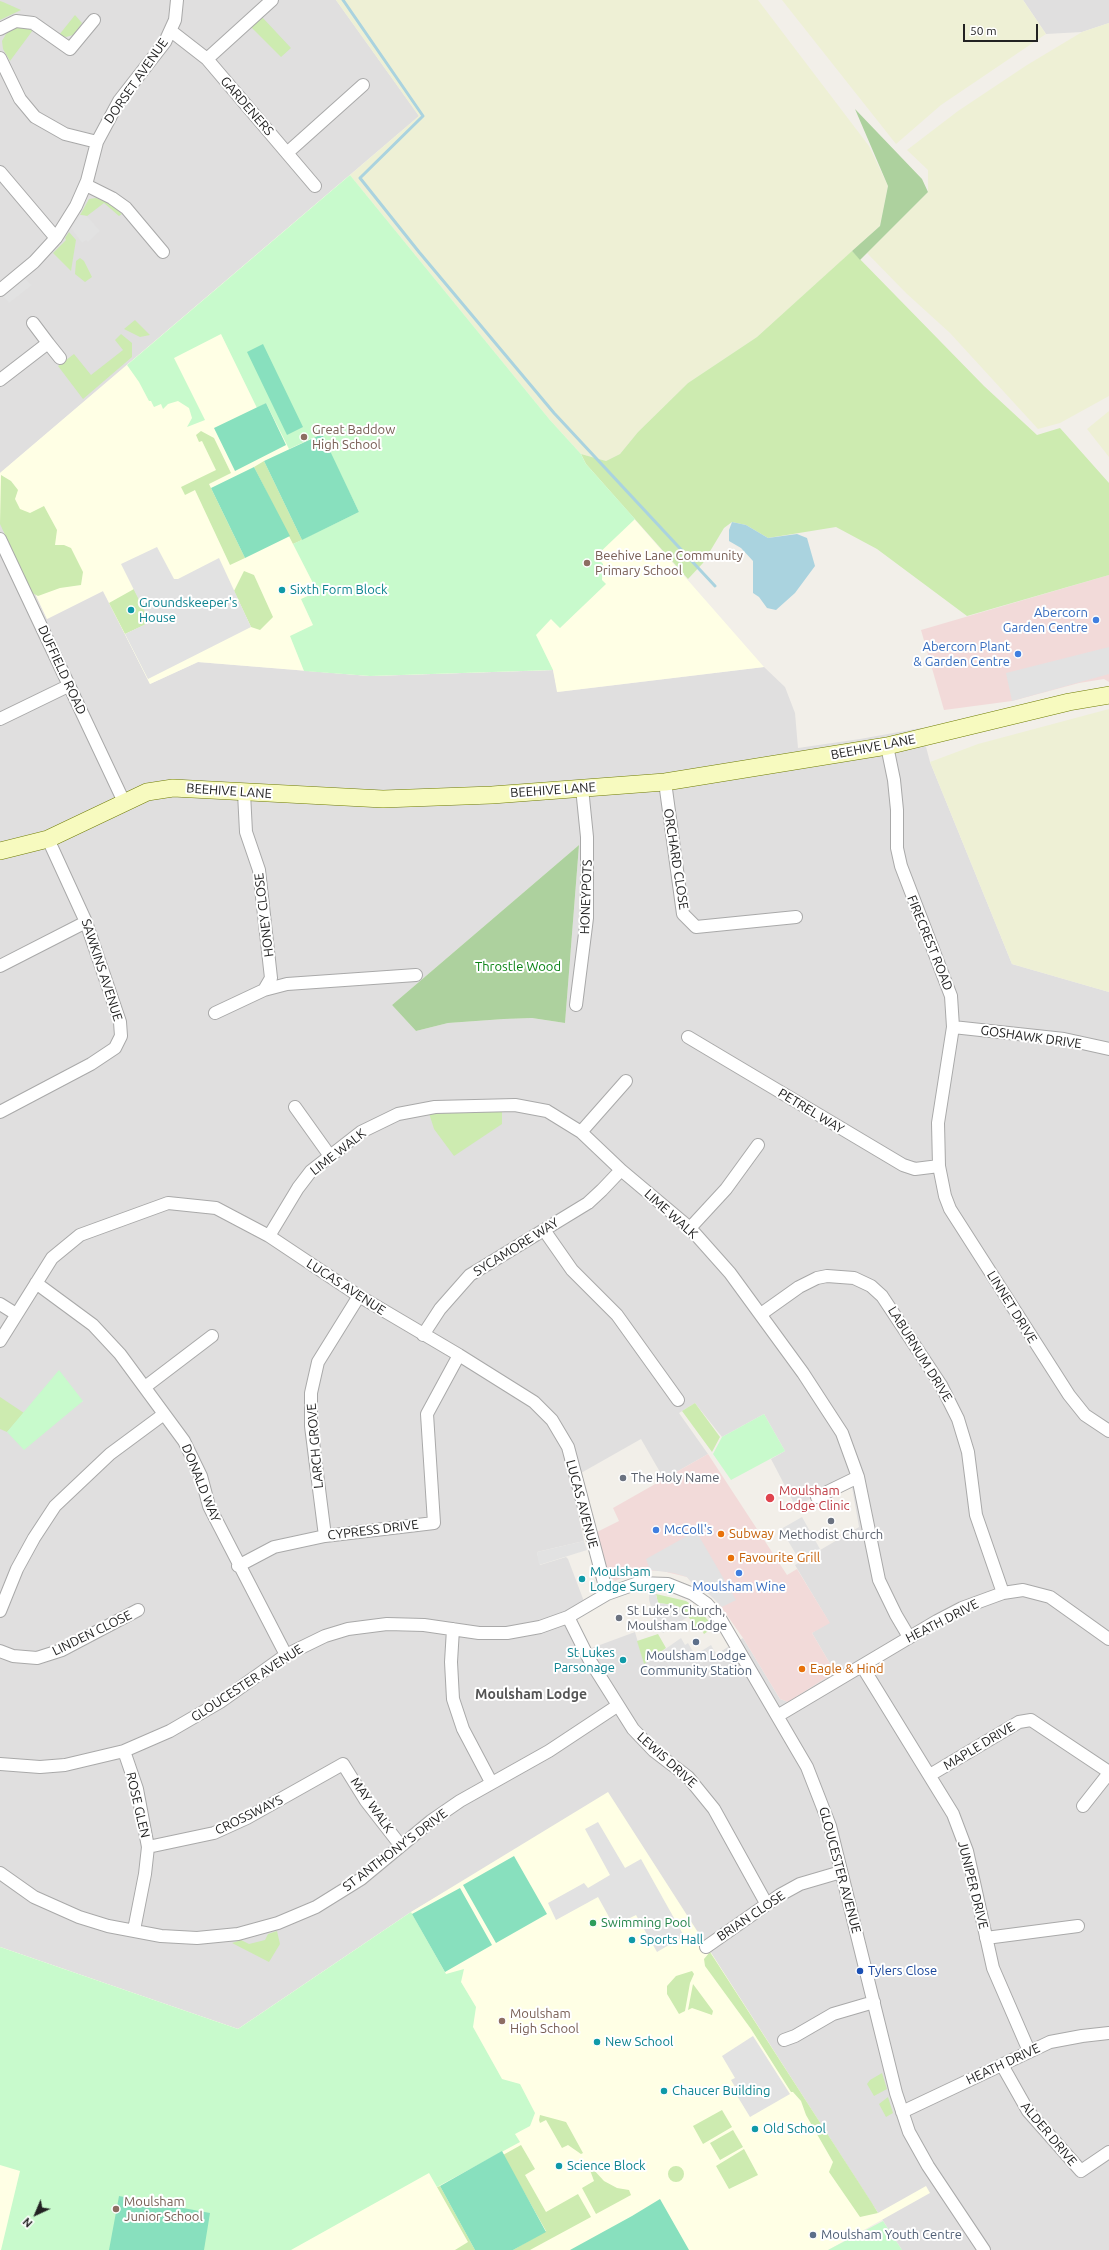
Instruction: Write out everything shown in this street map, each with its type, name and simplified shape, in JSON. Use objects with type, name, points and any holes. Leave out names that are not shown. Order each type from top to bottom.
[{"type":"main road","name":"BEEHIVE LANE","points":[[0,851],[48,839],[147,792],[173,788],[244,793],[383,799],[492,795],[665,782],[887,746],[1069,702],[1109,695]]},
{"type":"street","name":"DORSET AVENUE","points":[[0,290],[34,262],[56,238],[76,206],[86,185],[97,142],[119,101],[165,42],[175,20],[177,0]]},
{"type":"street","points":[[207,59],[272,0]]},
{"type":"street","points":[[0,30],[16,21],[33,22],[70,49],[94,20]]},
{"type":"street","name":"GARDENERS","points":[[171,31],[207,59],[316,186]]},
{"type":"street","points":[[0,58],[20,100],[35,117],[65,134],[97,142]]},
{"type":"street","points":[[287,152],[363,85]]},
{"type":"street","points":[[0,172],[56,238]]},
{"type":"street","points":[[86,185],[112,198],[126,208],[162,252]]},
{"type":"street","points":[[33,324],[60,358]]},
{"type":"street","points":[[0,380],[48,343]]},
{"type":"street","name":"DUFFIELD ROAD","points":[[0,539],[124,802]]},
{"type":"street","points":[[0,719],[68,686]]},
{"type":"street","name":"FIRECREST ROAD","points":[[887,746],[894,780],[897,810],[897,848],[901,866],[907,885],[945,977],[951,996],[953,1027],[938,1124],[939,1166]]},
{"type":"street","name":"ORCHARD CLOSE","points":[[665,782],[683,914],[696,927],[796,917]]},
{"type":"street","name":"HONEYPOTS","points":[[576,1005],[587,918],[587,836],[582,788]]},
{"type":"street","name":"HONEY CLOSE","points":[[244,793],[246,832],[259,870],[271,978],[264,990]]},
{"type":"street","name":"SAWKINS AVENUE","points":[[0,1112],[91,1064],[115,1048],[121,1036],[120,1022],[86,922],[48,839]]},
{"type":"street","points":[[0,966],[86,922]]},
{"type":"street","points":[[215,1013],[264,990],[288,984],[416,975]]},
{"type":"street","name":"GOSHAWK DRIVE","points":[[953,1027],[1064,1039],[1109,1049]]},
{"type":"street","name":"PETREL WAY","points":[[688,1037],[902,1166],[915,1169],[939,1166]]},
{"type":"street","points":[[581,1132],[626,1081]]},
{"type":"street","name":"LIME WALK","points":[[269,1236],[298,1188],[312,1171],[361,1132],[398,1114],[435,1107],[515,1105],[547,1111],[581,1132],[621,1170],[690,1228],[730,1273],[803,1373],[842,1433],[858,1477],[879,1580],[896,1615],[909,1637]]},
{"type":"street","points":[[295,1107],[330,1156]]},
{"type":"street","points":[[690,1228],[726,1189],[758,1145]]},
{"type":"street","name":"LINNET DRIVE","points":[[939,1166],[950,1209],[1046,1361],[1076,1405],[1096,1423],[1109,1431]]},
{"type":"street","name":"SYCAMORE WAY","points":[[423,1335],[440,1308],[470,1275],[588,1203],[621,1170]]},
{"type":"street","name":"LUCAS AVENUE","points":[[0,1341],[52,1258],[80,1235],[168,1203],[216,1208],[269,1236],[359,1296],[534,1402],[552,1420],[568,1447],[607,1594]]},
{"type":"street","points":[[544,1230],[572,1270],[617,1316],[678,1400]]},
{"type":"street","name":"LABURNUM DRIVE","points":[[761,1314],[799,1287],[817,1278],[827,1276],[854,1278],[871,1286],[882,1296],[937,1379],[958,1419],[968,1452],[976,1515],[1003,1593]]},
{"type":"street","name":"DONALD WAY","points":[[36,1283],[93,1325],[120,1354],[184,1440],[201,1476],[209,1506],[238,1566],[286,1655]]},
{"type":"street","name":"LARCH GROVE","points":[[325,1536],[311,1426],[310,1393],[318,1362],[359,1296]]},
{"type":"street","points":[[0,1304],[16,1314]]},
{"type":"street","points":[[145,1387],[212,1336]]},
{"type":"street","name":"CYPRESS DRIVE","points":[[238,1566],[274,1546],[325,1536],[434,1523],[427,1414],[458,1355]]},
{"type":"street","points":[[0,1611],[17,1569],[34,1538],[55,1506],[110,1454],[164,1414]]},
{"type":"street","points":[[817,1497],[858,1477]]},
{"type":"street","name":"GLOUCESTER AVENUE","points":[[0,1764],[40,1767],[66,1765],[124,1751],[170,1732],[220,1702],[286,1655],[325,1636],[366,1625],[424,1625],[479,1633],[508,1633],[540,1627],[568,1617],[607,1594],[626,1586],[651,1582],[674,1586],[707,1604],[722,1620],[779,1715],[807,1767],[820,1796],[830,1826],[902,2112],[921,2156],[984,2250]]},
{"type":"street","name":"HEATH DRIVE","points":[[779,1715],[909,1637],[962,1608],[1003,1593],[1028,1591],[1050,1597],[1109,1638]]},
{"type":"street","name":"LINDEN CLOSE","points":[[0,1651],[13,1656],[37,1658],[62,1650],[138,1610]]},
{"type":"street","name":"LEWIS DRIVE","points":[[568,1617],[588,1659],[617,1706],[643,1741],[664,1760],[688,1777],[704,1794],[722,1823],[766,1903]]},
{"type":"street","points":[[453,1629],[451,1662],[453,1699],[463,1729],[491,1782]]},
{"type":"street","name":"JUNIPER DRIVE","points":[[862,1666],[953,1814],[967,1851],[993,1968],[1029,2051]]},
{"type":"street","name":"ST ANTHONY'S DRIVE","points":[[0,1873],[34,1897],[79,1917],[108,1926],[161,1936],[197,1938],[238,1934],[278,1923],[316,1907],[354,1883],[431,1821],[491,1782],[549,1751],[617,1706]]},
{"type":"street","name":"MAPLE DRIVE","points":[[930,1775],[1019,1722],[1031,1720],[1109,1772]]},
{"type":"street","name":"ROSE GLEN","points":[[124,1751],[137,1789],[148,1847],[145,1874],[134,1930]]},
{"type":"street","name":"CROSSWAYS","points":[[148,1847],[214,1833],[247,1818],[344,1764]]},
{"type":"street","name":"MAY WALK","points":[[344,1764],[366,1801],[401,1846]]},
{"type":"street","points":[[1083,1806],[1109,1772]]},
{"type":"street","name":"BRIAN CLOSE","points":[[706,1947],[766,1903],[800,1884],[841,1872]]},
{"type":"street","points":[[986,1938],[1078,1926]]},
{"type":"street","points":[[784,2040],[795,2036],[833,2014],[874,2002]]},
{"type":"street","name":"HEATH DRIVE","points":[[902,2112],[1029,2051],[1067,2038],[1109,2033]]},
{"type":"street","name":"ALDER DRIVE","points":[[1002,2065],[1028,2111],[1081,2172],[1109,2152]]},
{"type":"shaded area","points":[[0,0],[336,0],[419,116],[0,473]]},
{"type":"shaded area","points":[[336,0],[758,0],[869,146],[888,186],[880,226],[757,337],[688,383],[638,432],[620,454],[606,461],[581,454],[550,420],[350,175],[419,116]]},
{"type":"shaded area","points":[[782,0],[1023,0],[1046,34],[941,105],[896,144]]},
{"type":"shaded area","points":[[1023,0],[1109,0],[1109,23],[1082,32],[1046,34]]},
{"type":"shaded area","points":[[1109,23],[1109,396],[1060,423],[1038,429],[950,333],[906,293],[867,253],[928,192],[928,170],[907,150],[958,111],[1027,65],[1082,32]]},
{"type":"shaded area","name":"Great Baddow High School","points":[[350,175],[550,420],[581,454],[586,464],[764,667],[557,692],[553,670],[370,676],[198,662],[150,684],[103,591],[47,619],[0,519],[0,473]]},
{"type":"shaded area","points":[[80,215],[87,216],[100,231],[88,242],[86,240],[82,243],[71,228]]},
{"type":"shaded area","points":[[24,278],[32,285],[9,303],[2,295]]},
{"type":"shaded area","points":[[1109,411],[1109,457],[1087,429]]},
{"type":"shaded area","points":[[0,519],[47,619],[103,591],[150,684],[198,662],[370,676],[553,670],[558,692],[764,667],[785,687],[795,713],[798,748],[921,728],[930,762],[1012,964],[1109,992],[1109,2250],[902,2250],[706,1947],[491,1865],[411,1912],[238,2029],[0,1947]],"holes":[[[579,845],[565,1023],[532,1018],[504,1019],[448,1023],[416,1031],[392,1005]],[[83,1401],[8,1432],[24,1413]],[[695,1403],[722,1437],[764,1414],[785,1451],[771,1459],[796,1507],[850,1476],[859,1527],[795,1565],[829,1622],[812,1633],[835,1672],[788,1702],[780,1699],[743,1638],[677,1678],[661,1652],[644,1663],[635,1632],[589,1649],[574,1621],[588,1612],[568,1559],[566,1557],[540,1565],[537,1552],[584,1541],[570,1476],[581,1473],[641,1439],[664,1479],[708,1454],[679,1413]]]},
{"type":"shaded area","points":[[157,547],[174,579],[178,579],[219,558],[251,627],[148,679],[125,634],[150,622],[121,564]]},
{"type":"shaded area","name":"Abercorn Plant & Garden Centre","points":[[1109,575],[1109,682],[1104,679],[1079,683],[1012,701],[944,710],[921,630]]},
{"type":"shaded area","points":[[1109,647],[1109,674],[1012,701],[1006,673]]},
{"type":"shaded area","points":[[1109,709],[1109,992],[1012,964],[930,762],[978,744]]},
{"type":"shaded area","points":[[708,1454],[787,1575],[797,1569],[830,1623],[812,1633],[835,1672],[788,1702],[780,1699],[743,1638],[717,1601],[692,1583],[687,1577],[662,1571],[637,1570],[615,1581],[606,1573],[595,1533],[619,1521],[613,1508]]},
{"type":"shaded area","points":[[802,1517],[820,1549],[800,1561],[781,1529]]},
{"type":"shaded area","points":[[696,1531],[736,1600],[722,1607],[709,1594],[692,1583],[687,1577],[674,1573],[650,1570],[646,1559]]},
{"type":"shaded area","points":[[584,1541],[587,1550],[539,1565],[537,1552]]},
{"type":"shaded area","points":[[649,1593],[656,1594],[658,1603],[674,1605],[683,1609],[689,1616],[663,1633],[657,1625],[649,1600]]},
{"type":"shaded area","points":[[681,1638],[685,1645],[688,1643],[695,1655],[711,1645],[716,1654],[677,1678],[661,1652]]},
{"type":"shaded area","name":"Moulsham High School","points":[[608,1792],[878,2213],[926,2186],[930,2193],[828,2250],[0,2250],[0,1947],[238,2029],[411,1912]]},
{"type":"shaded area","points":[[598,1822],[625,1868],[641,1859],[684,1936],[657,1952],[636,1915],[614,1926],[598,1897],[556,1920],[548,1903],[584,1883],[588,1888],[610,1875],[585,1829]]},
{"type":"shaded area","points":[[753,2036],[790,2094],[750,2117],[736,2094],[738,2092],[731,2080],[735,2078],[722,2056]]},
{"type":"green space","points":[[0,1],[3,2],[21,10],[0,20]]},
{"type":"green space","points":[[75,15],[82,23],[78,29],[73,35],[66,37],[59,35]]},
{"type":"green space","points":[[262,17],[291,48],[281,57],[251,27]]},
{"type":"green space","points":[[16,27],[33,30],[10,61],[3,49],[2,41],[6,34]]},
{"type":"green space","points":[[855,109],[922,179],[928,192],[860,260],[852,251],[880,226],[888,186]]},
{"type":"green space","points":[[350,175],[550,420],[581,454],[586,464],[635,519],[596,556],[603,564],[602,580],[606,584],[560,628],[551,619],[536,635],[553,670],[370,676],[304,671],[290,636],[313,625],[301,599],[310,595],[307,589],[314,585],[293,544],[359,512],[321,434],[289,449],[266,403],[257,408],[221,334],[174,358],[205,420],[187,427],[192,418],[189,408],[178,401],[168,404],[163,409],[161,404],[154,407],[127,365]]},
{"type":"green space","points":[[96,198],[110,203],[122,214],[119,216],[104,203],[87,216],[80,215],[89,199]]},
{"type":"green space","points":[[69,232],[76,240],[71,271],[53,253],[66,240],[65,238]]},
{"type":"green space","points":[[852,251],[984,386],[1037,435],[1060,428],[1109,483],[1109,575],[967,616],[877,549],[836,527],[768,538],[746,525],[732,522],[724,528],[703,563],[688,579],[586,464],[581,454],[606,461],[620,454],[638,432],[688,383],[757,337]]},
{"type":"green space","points":[[80,258],[84,261],[92,277],[85,282],[75,274],[76,261]]},
{"type":"green space","points":[[135,320],[150,335],[140,337],[124,329]]},
{"type":"green space","points":[[121,334],[132,343],[132,357],[83,399],[58,366],[74,354],[91,375],[123,350],[115,340]]},
{"type":"green space","points":[[263,344],[303,427],[287,435],[247,352]]},
{"type":"green space","points":[[266,403],[286,445],[235,471],[214,428]]},
{"type":"green space","points":[[201,431],[214,438],[231,473],[209,484],[245,558],[230,565],[195,490],[185,495],[181,487],[216,470],[202,441],[199,442],[196,435]]},
{"type":"green space","points":[[322,434],[359,512],[302,540],[264,461]]},
{"type":"green space","points":[[264,461],[302,540],[293,544],[254,467]]},
{"type":"green space","points":[[254,467],[290,536],[245,558],[211,488]]},
{"type":"green space","points":[[1,475],[11,481],[18,490],[15,499],[20,509],[30,513],[44,506],[57,530],[55,545],[64,545],[71,548],[83,572],[81,585],[60,588],[38,596],[32,593],[0,524]]},
{"type":"green space","points":[[244,571],[254,575],[273,617],[260,630],[251,627],[234,591]]},
{"type":"green space","points":[[134,589],[151,622],[125,634],[109,603]]},
{"type":"green space","name":"Throstle Wood","points":[[579,845],[565,1023],[532,1018],[504,1019],[448,1023],[416,1031],[392,1005]]},
{"type":"green space","points":[[502,1108],[502,1124],[454,1156],[434,1129],[428,1110]]},
{"type":"green space","points":[[59,1370],[83,1401],[24,1450],[7,1432]]},
{"type":"green space","points":[[0,1397],[24,1413],[7,1432],[0,1429]]},
{"type":"green space","points":[[695,1403],[720,1437],[712,1452],[682,1411]]},
{"type":"green space","points":[[764,1414],[785,1451],[731,1480],[713,1454],[722,1437]]},
{"type":"green space","points":[[656,1594],[686,1601],[699,1610],[714,1627],[704,1634],[700,1627],[697,1629],[683,1609],[674,1605],[658,1603]]},
{"type":"green space","points":[[658,1634],[666,1648],[644,1664],[637,1641]]},
{"type":"green space","points":[[514,1856],[547,1914],[496,1943],[463,1885]]},
{"type":"green space","points":[[460,1888],[492,1945],[445,1972],[412,1914]]},
{"type":"green space","points":[[411,1912],[446,1974],[464,1969],[461,1982],[476,2007],[473,2027],[502,2079],[520,2084],[535,2113],[530,2126],[515,2134],[520,2142],[437,2187],[429,2173],[291,2250],[1,2250],[20,2171],[0,2165],[0,1947],[238,2029]]},
{"type":"green space","points":[[277,1931],[280,1944],[269,1962],[232,1943],[241,1940],[249,1944],[265,1940],[268,1934]]},
{"type":"green space","points":[[710,1952],[878,2213],[860,2217],[829,2172],[833,2162],[806,2115],[801,2101],[793,2092],[791,2092],[751,2029],[705,1966],[704,1959]]},
{"type":"green space","points":[[692,1971],[694,1974],[690,1983],[685,2011],[679,2014],[667,1994],[667,1986],[676,1976]]},
{"type":"green space","points":[[693,1984],[713,2011],[712,2015],[692,2008],[688,2010]]},
{"type":"green space","points":[[882,2073],[887,2089],[874,2096],[867,2084],[870,2080]]},
{"type":"green space","points":[[888,2097],[893,2113],[886,2117],[879,2104]]},
{"type":"green space","points":[[722,2110],[732,2127],[703,2144],[693,2126]]},
{"type":"green space","points":[[540,2115],[566,2122],[583,2153],[581,2154],[568,2145],[562,2148],[546,2120],[540,2123]]},
{"type":"green space","points":[[733,2130],[743,2147],[720,2160],[710,2143]]},
{"type":"green space","points":[[521,2145],[535,2169],[525,2175],[546,2212],[578,2194],[591,2217],[530,2250],[513,2250],[546,2231],[503,2155]]},
{"type":"green space","points":[[744,2149],[758,2175],[729,2189],[716,2166]]},
{"type":"green space","points":[[502,2151],[546,2232],[513,2250],[475,2250],[440,2186]]},
{"type":"green space","points":[[673,2166],[679,2166],[684,2171],[682,2180],[679,2182],[673,2182],[668,2177],[668,2171]]},
{"type":"green space","points":[[592,2168],[604,2181],[617,2188],[629,2190],[631,2195],[596,2214],[582,2188],[594,2181],[590,2170]]},
{"type":"green space","points":[[440,2186],[475,2250],[455,2250],[468,2242],[437,2187]]},
{"type":"green space","points":[[119,2196],[210,2213],[204,2250],[109,2250]]},
{"type":"green space","points":[[660,2199],[689,2250],[570,2250],[632,2216]]},
{"type":"green space","points":[[883,2221],[902,2250],[828,2250]]},
{"type":"water","points":[[732,522],[746,525],[768,538],[797,534],[807,538],[815,566],[795,593],[776,610],[767,608],[759,597],[753,593],[753,561],[741,548],[729,541],[729,530]]},
{"type":"waterway","points":[[343,0],[423,116],[360,178],[419,252],[554,413],[715,586]]},
{"type":"place","name":"Great Baddow High School","points":[[304,437]]},
{"type":"place","name":"Beehive Lane Community Primary School","points":[[587,563]]},
{"type":"place","name":"Sixth Form Block","points":[[282,590]]},
{"type":"place","name":"Groundskeeper's House","points":[[131,610]]},
{"type":"place","name":"Abercorn Garden Centre","points":[[1096,620]]},
{"type":"place","name":"Abercorn Plant & Garden Centre","points":[[1018,654]]},
{"type":"place","name":"The Holy Name","points":[[623,1478]]},
{"type":"place","name":"Moulsham Lodge Clinic","points":[[770,1498]]},
{"type":"place","name":"Methodist Church","points":[[831,1521]]},
{"type":"place","name":"McColl's","points":[[656,1530]]},
{"type":"place","name":"Subway","points":[[721,1534]]},
{"type":"place","name":"Favourite Grill","points":[[731,1558]]},
{"type":"place","name":"Moulsham Wine","points":[[739,1573]]},
{"type":"place","name":"Moulsham Lodge Surgery","points":[[582,1579]]},
{"type":"place","name":"St Luke's Church, Moulsham Lodge","points":[[619,1618]]},
{"type":"place","name":"Moulsham Lodge Community Station","points":[[696,1642]]},
{"type":"place","name":"St Lukes Parsonage","points":[[623,1660]]},
{"type":"place","name":"Eagle & Hind","points":[[802,1669]]},
{"type":"place","name":"Swimming Pool","points":[[593,1923]]},
{"type":"place","name":"Sports Hall","points":[[632,1940]]},
{"type":"place","name":"Tylers Close","points":[[860,1971]]},
{"type":"place","name":"Moulsham High School","points":[[502,2021]]},
{"type":"place","name":"New School","points":[[597,2042]]},
{"type":"place","name":"Chaucer Building","points":[[664,2091]]},
{"type":"place","name":"Old School","points":[[755,2129]]},
{"type":"place","name":"Science Block","points":[[559,2166]]},
{"type":"place","name":"Moulsham Junior School","points":[[116,2209]]},
{"type":"place","name":"Moulsham Youth Centre","points":[[813,2235]]},
{"type":"district","name":"Moulsham Lodge","points":[[531,1694]]}]
